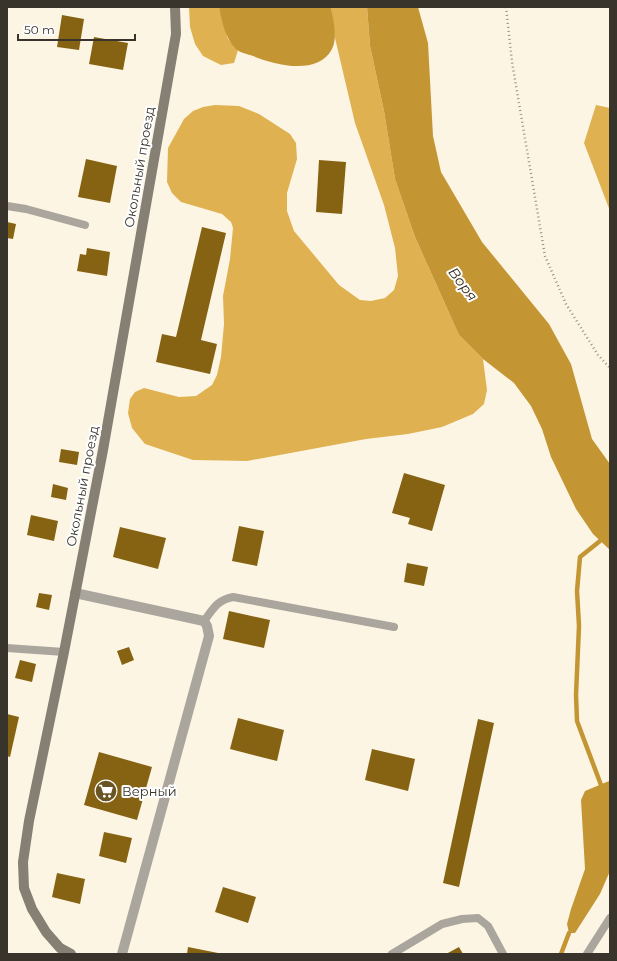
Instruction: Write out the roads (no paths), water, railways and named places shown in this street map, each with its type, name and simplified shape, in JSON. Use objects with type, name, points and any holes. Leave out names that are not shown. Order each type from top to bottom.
[{"type":"street","name":"Окольный проезд","points":[[71,954],[60,948],[46,932],[32,909],[24,888],[23,862],[29,821],[64,652],[103,450],[176,34],[176,7]]},
{"type":"street","points":[[75,593],[204,621],[207,626],[209,636],[122,954]]},
{"type":"lane","points":[[7,206],[26,209],[85,225]]},
{"type":"lane","points":[[204,621],[214,606],[224,599],[233,597],[394,627]]},
{"type":"lane","points":[[7,648],[64,652]]},
{"type":"lane","points":[[392,954],[442,924],[462,918],[478,918],[488,926],[504,954]]},
{"type":"lane","points":[[587,954],[610,918]]},
{"type":"water","points":[[219,7],[331,7],[335,39],[334,44],[332,49],[325,57],[317,63],[296,66],[284,65],[240,52],[232,45],[224,30]]},
{"type":"water","name":"Воря","points":[[367,7],[418,7],[428,43],[433,136],[441,172],[482,242],[549,324],[571,364],[592,439],[610,464],[610,550],[593,534],[576,509],[551,457],[542,429],[531,406],[514,383],[483,359],[459,335],[415,237],[395,179],[384,111],[370,46]]},
{"type":"water","points":[[609,781],[610,871],[600,894],[575,933],[569,933],[567,924],[585,869],[581,800],[585,791]]},
{"type":"waterway","points":[[601,785],[577,721],[576,695],[579,626],[577,591],[580,557],[603,537]]},
{"type":"waterway","points":[[561,954],[569,933]]},
{"type":"place","name":"Верный","points":[[106,791]]}]
